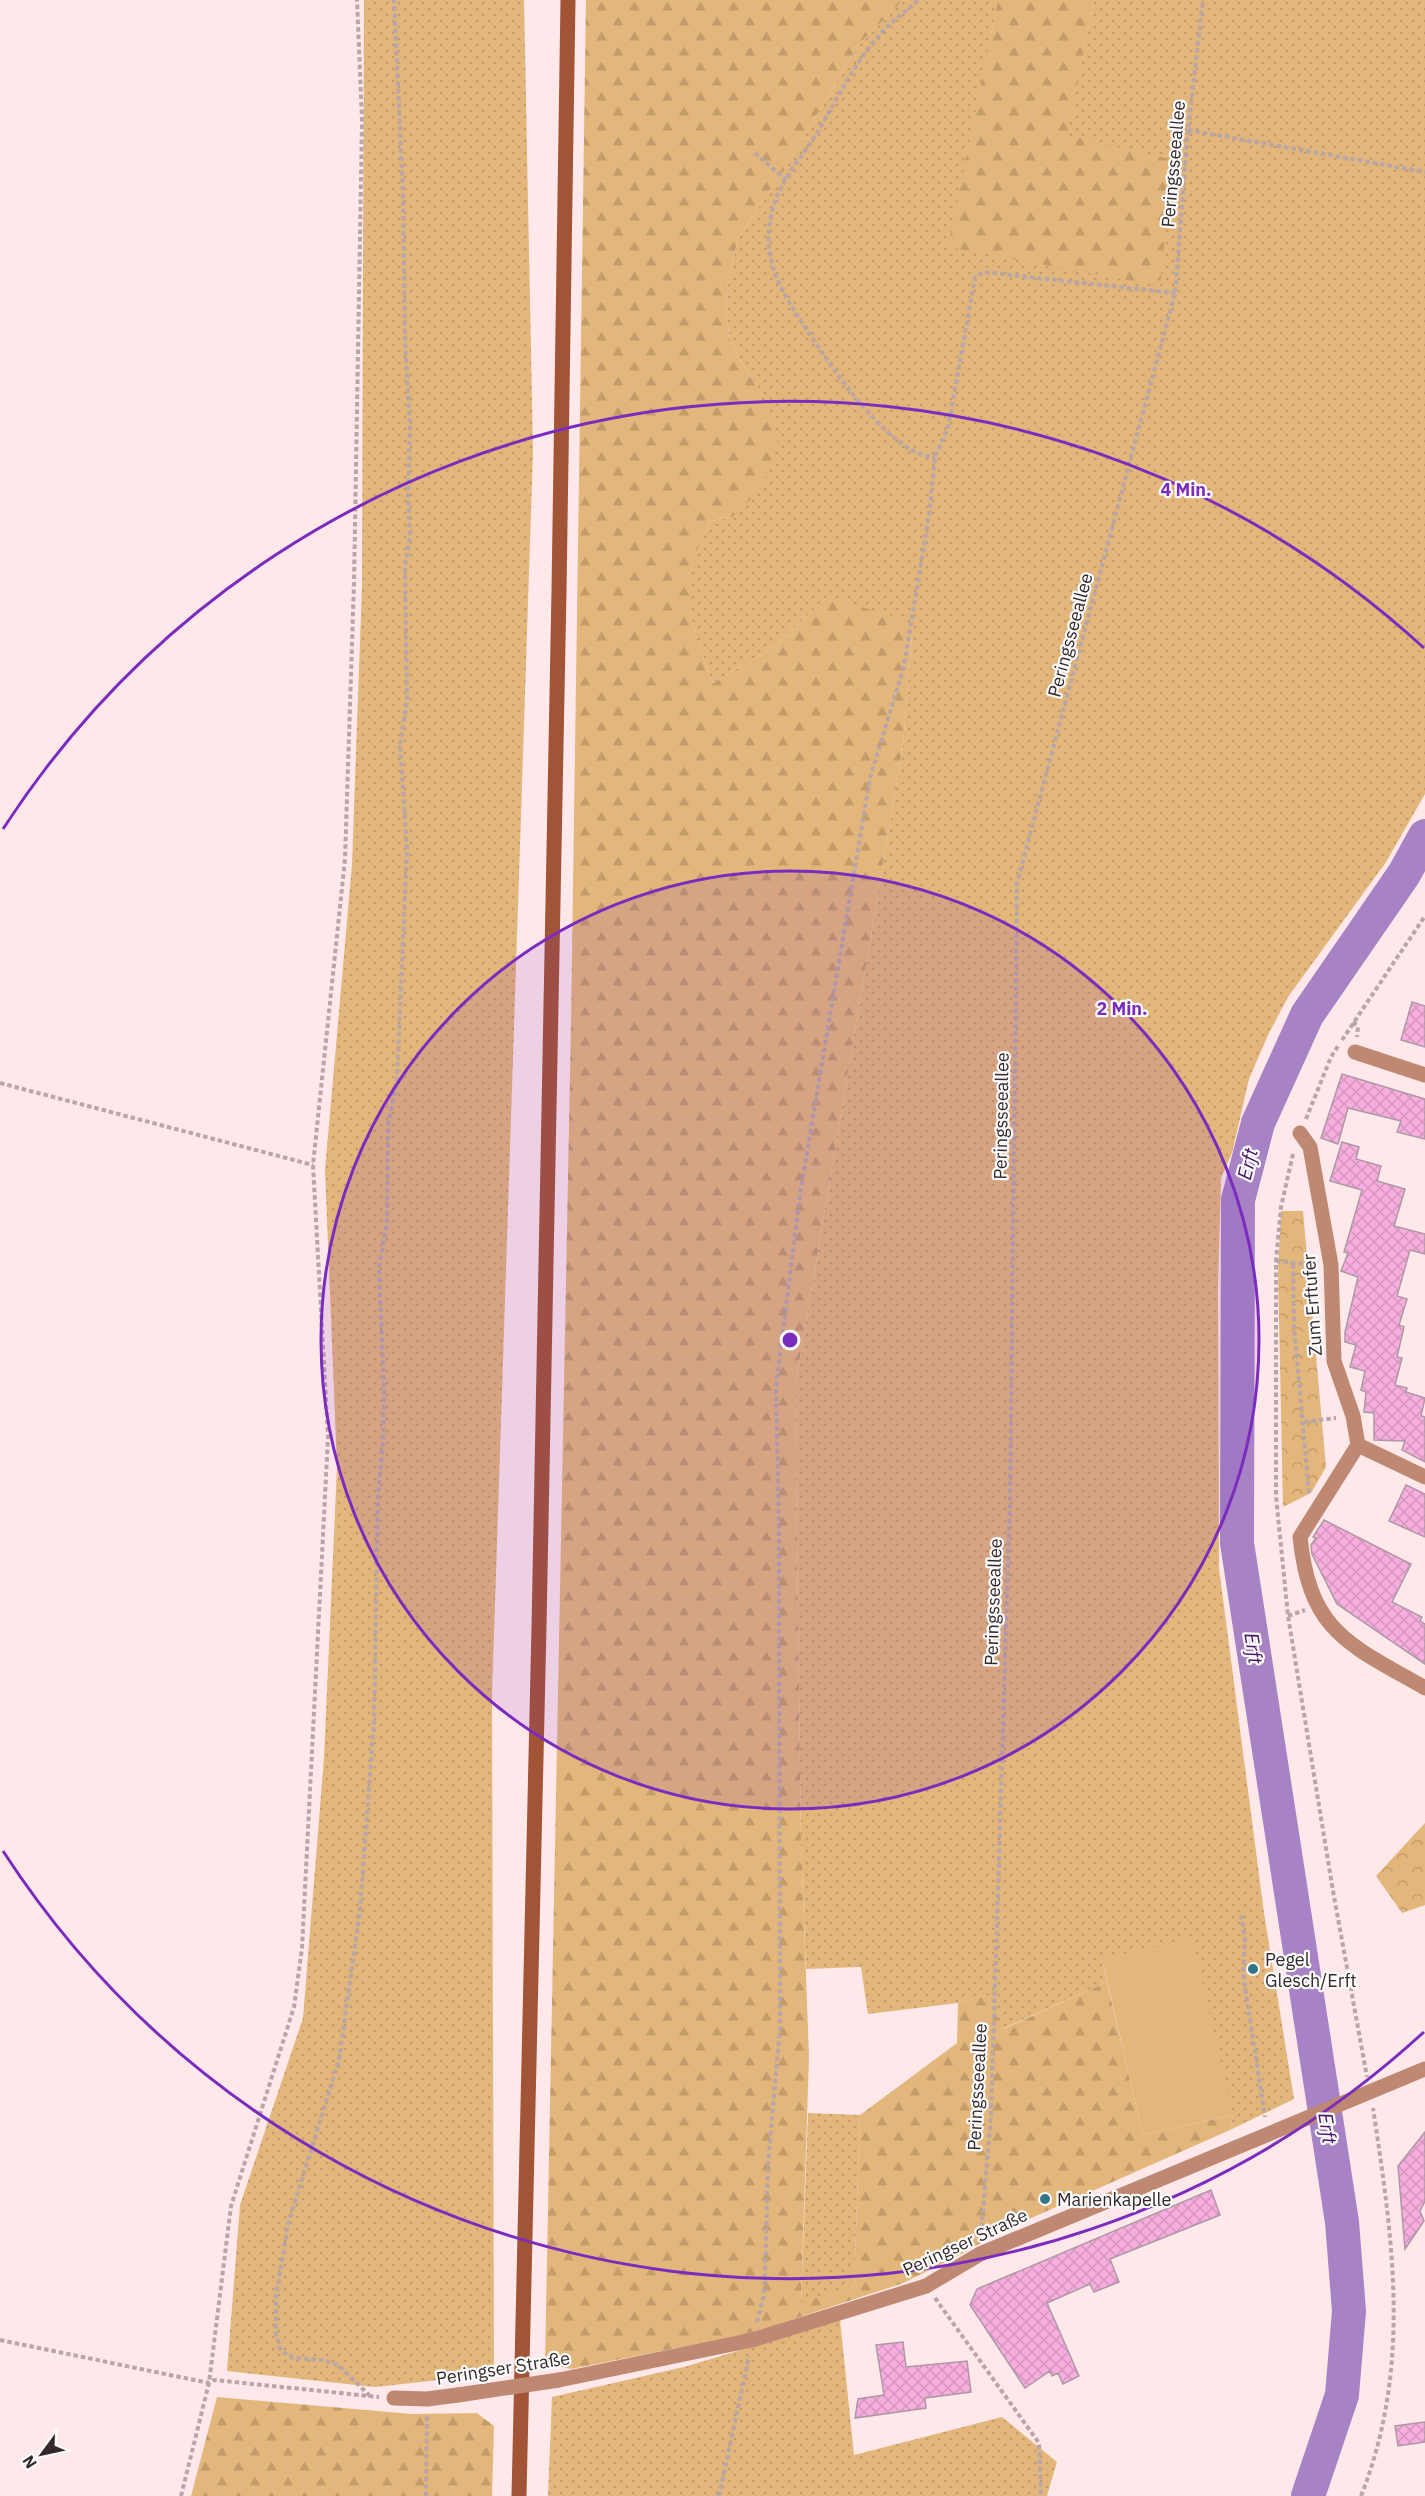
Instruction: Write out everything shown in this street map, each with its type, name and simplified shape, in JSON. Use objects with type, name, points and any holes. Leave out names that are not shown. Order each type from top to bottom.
[{"type":"main road","points":[[519,2496],[560,567],[568,0]]},
{"type":"street","points":[[1355,1052],[1425,1075]]},
{"type":"street","name":"Zum Erftufer","points":[[1300,1133],[1310,1147],[1331,1265],[1334,1361],[1353,1416],[1358,1445]]},
{"type":"street","points":[[1425,1477],[1358,1445],[1338,1479],[1310,1517],[1300,1537],[1302,1553],[1317,1607],[1333,1629],[1352,1646],[1425,1688]]},
{"type":"street","name":"Peringser Straße","points":[[394,2398],[427,2399],[559,2380],[752,2340],[926,2286],[980,2254],[1270,2132],[1368,2100],[1425,2069]]},
{"type":"path","points":[[181,2496],[210,2383],[231,2206],[294,2007],[303,1948],[328,1437],[313,1165],[345,859],[354,565],[362,143],[357,0]]},
{"type":"path","points":[[370,2396],[338,2365],[323,2360],[293,2358],[281,2351],[276,2335],[276,2297],[288,2224],[339,2060],[360,1910],[374,1720],[378,1497],[383,1442],[384,1391],[379,1267],[387,1223],[388,1125],[397,1080],[407,849],[400,745],[407,700],[405,566],[410,537],[408,496],[410,426],[394,0]]},
{"type":"path","points":[[918,0],[896,17],[868,48],[786,180],[777,198],[768,234],[773,273],[783,294],[817,345],[859,401],[898,440],[915,453],[935,457]]},
{"type":"path","name":"Peringsseeallee","points":[[980,2254],[991,2115],[1009,1513],[1017,883],[1175,293],[1188,130],[1203,0]]},
{"type":"path","points":[[1188,130],[1425,172]]},
{"type":"path","points":[[755,153],[786,180]]},
{"type":"path","points":[[719,2496],[752,2340],[764,2295],[768,2164],[780,2028],[779,1538],[776,1387],[800,1194],[870,778],[904,666],[929,515],[935,457],[948,427],[973,285],[975,278],[983,272],[1175,293]]},
{"type":"path","points":[[1300,1133],[1331,1057],[1425,916]]},
{"type":"path","points":[[0,1083],[313,1165]]},
{"type":"path","points":[[1276,1261],[1331,1265]]},
{"type":"path","points":[[1293,1264],[1294,1327],[1304,1422],[1310,1517]]},
{"type":"path","points":[[1304,1422],[1353,1416]]},
{"type":"path","points":[[1241,1915],[1245,1938],[1243,1974],[1270,2132]]},
{"type":"path","points":[[1361,2496],[1389,2399],[1395,2351],[1394,2299],[1385,2187],[1368,2100]]},
{"type":"path","points":[[926,2286],[1039,2443],[1041,2496]]},
{"type":"path","points":[[0,2340],[210,2383],[214,2380],[394,2398]]},
{"type":"path","points":[[426,2496],[427,2399]]},
{"type":"green space","points":[[364,0],[524,0],[533,451],[492,1695],[494,2374],[375,2387],[227,2371],[240,2205],[303,2018],[324,1758],[337,1467],[325,1170],[352,865],[362,586]]},
{"type":"green space","points":[[586,0],[904,0],[860,43],[786,166],[738,238],[727,289],[726,314],[730,339],[740,360],[768,404],[778,438],[770,469],[755,495],[732,517],[711,521],[700,543],[690,583],[692,620],[713,683],[774,647],[827,597],[906,620],[912,635],[903,745],[795,1387],[801,1842],[809,2056],[801,2303],[854,2287],[860,2115],[957,2043],[958,2003],[987,1995],[1003,2029],[1107,1982],[1143,2135],[1233,2115],[1230,2130],[1004,2230],[901,2284],[747,2334],[571,2369],[545,2363],[571,1023]]},
{"type":"green space","points":[[904,0],[998,0],[949,247],[1066,136],[1094,0],[1425,0],[1425,794],[1386,862],[1288,997],[1249,1079],[1232,1153],[1221,1178],[1218,1288],[1219,1568],[1264,1913],[1294,2099],[1230,2130],[1233,2115],[1102,1959],[1107,1982],[1002,2029],[987,1995],[958,2003],[868,2014],[861,1967],[806,1969],[801,1842],[795,1387],[903,745],[912,635],[827,597],[774,647],[713,683],[692,620],[689,584],[693,564],[711,521],[732,517],[768,404],[740,360],[730,339],[726,314],[727,289],[738,238],[786,166],[860,43]]},
{"type":"green space","points":[[998,0],[1094,0],[1067,135],[1173,160],[1160,286],[948,247]]},
{"type":"green space","points":[[1281,1211],[1303,1211],[1326,1467],[1311,1493],[1283,1507],[1278,1271]]},
{"type":"green space","points":[[1425,1823],[1425,1905],[1402,1913],[1376,1876]]},
{"type":"green space","points":[[1192,1938],[1233,2115],[1143,2135],[1102,1959]]},
{"type":"green space","points":[[808,2113],[860,2115],[854,2287],[801,2304]]},
{"type":"green space","points":[[840,2320],[854,2455],[1002,2417],[1057,2462],[1047,2496],[548,2496],[552,2397],[684,2367]]},
{"type":"green space","points":[[217,2397],[412,2414],[477,2413],[494,2426],[492,2496],[191,2496]]},
{"type":"building","points":[[1412,1002],[1425,1006],[1425,1047],[1401,1040]]},
{"type":"building","points":[[1342,1074],[1425,1099],[1425,1139],[1397,1132],[1401,1121],[1348,1108],[1338,1144],[1321,1138]]},
{"type":"building","points":[[1342,1142],[1359,1147],[1356,1159],[1381,1166],[1377,1181],[1405,1189],[1394,1226],[1425,1234],[1425,1254],[1410,1250],[1397,1296],[1407,1299],[1399,1325],[1404,1327],[1397,1357],[1402,1358],[1395,1385],[1407,1388],[1406,1392],[1425,1398],[1421,1416],[1425,1417],[1425,1462],[1402,1450],[1405,1441],[1374,1440],[1374,1413],[1364,1412],[1366,1392],[1361,1390],[1365,1371],[1350,1367],[1356,1345],[1345,1342],[1345,1332],[1358,1277],[1341,1271],[1348,1253],[1344,1252],[1362,1190],[1330,1181]]},
{"type":"building","points":[[1406,1485],[1425,1494],[1425,1537],[1389,1521]]},
{"type":"building","points":[[1324,1520],[1411,1564],[1392,1602],[1422,1617],[1420,1621],[1425,1624],[1425,1664],[1337,1604],[1312,1554],[1311,1545],[1316,1538],[1313,1537]]},
{"type":"building","points":[[1425,2132],[1425,2201],[1420,2211],[1424,2221],[1405,2249],[1398,2166]]},
{"type":"building","points":[[1211,2190],[1220,2215],[1110,2259],[1119,2282],[1094,2292],[1090,2284],[1047,2303],[1079,2376],[1063,2384],[1058,2373],[1052,2376],[1050,2371],[1025,2388],[970,2305],[977,2289]]},
{"type":"building","points":[[903,2342],[906,2367],[967,2361],[971,2392],[925,2398],[926,2408],[855,2418],[858,2399],[884,2395],[876,2345]]},
{"type":"building","points":[[1425,2422],[1425,2442],[1398,2446],[1395,2426]]},
{"type":"waterway","name":"Erft","points":[[1308,2496],[1342,2395],[1349,2311],[1342,2222],[1237,1543],[1238,1200],[1258,1123],[1307,1015],[1404,874],[1425,836]]},
{"type":"place","name":"Pegel Glesch/Erft","points":[[1253,1969]]},
{"type":"place","name":"Marienkapelle","points":[[1045,2199]]}]
